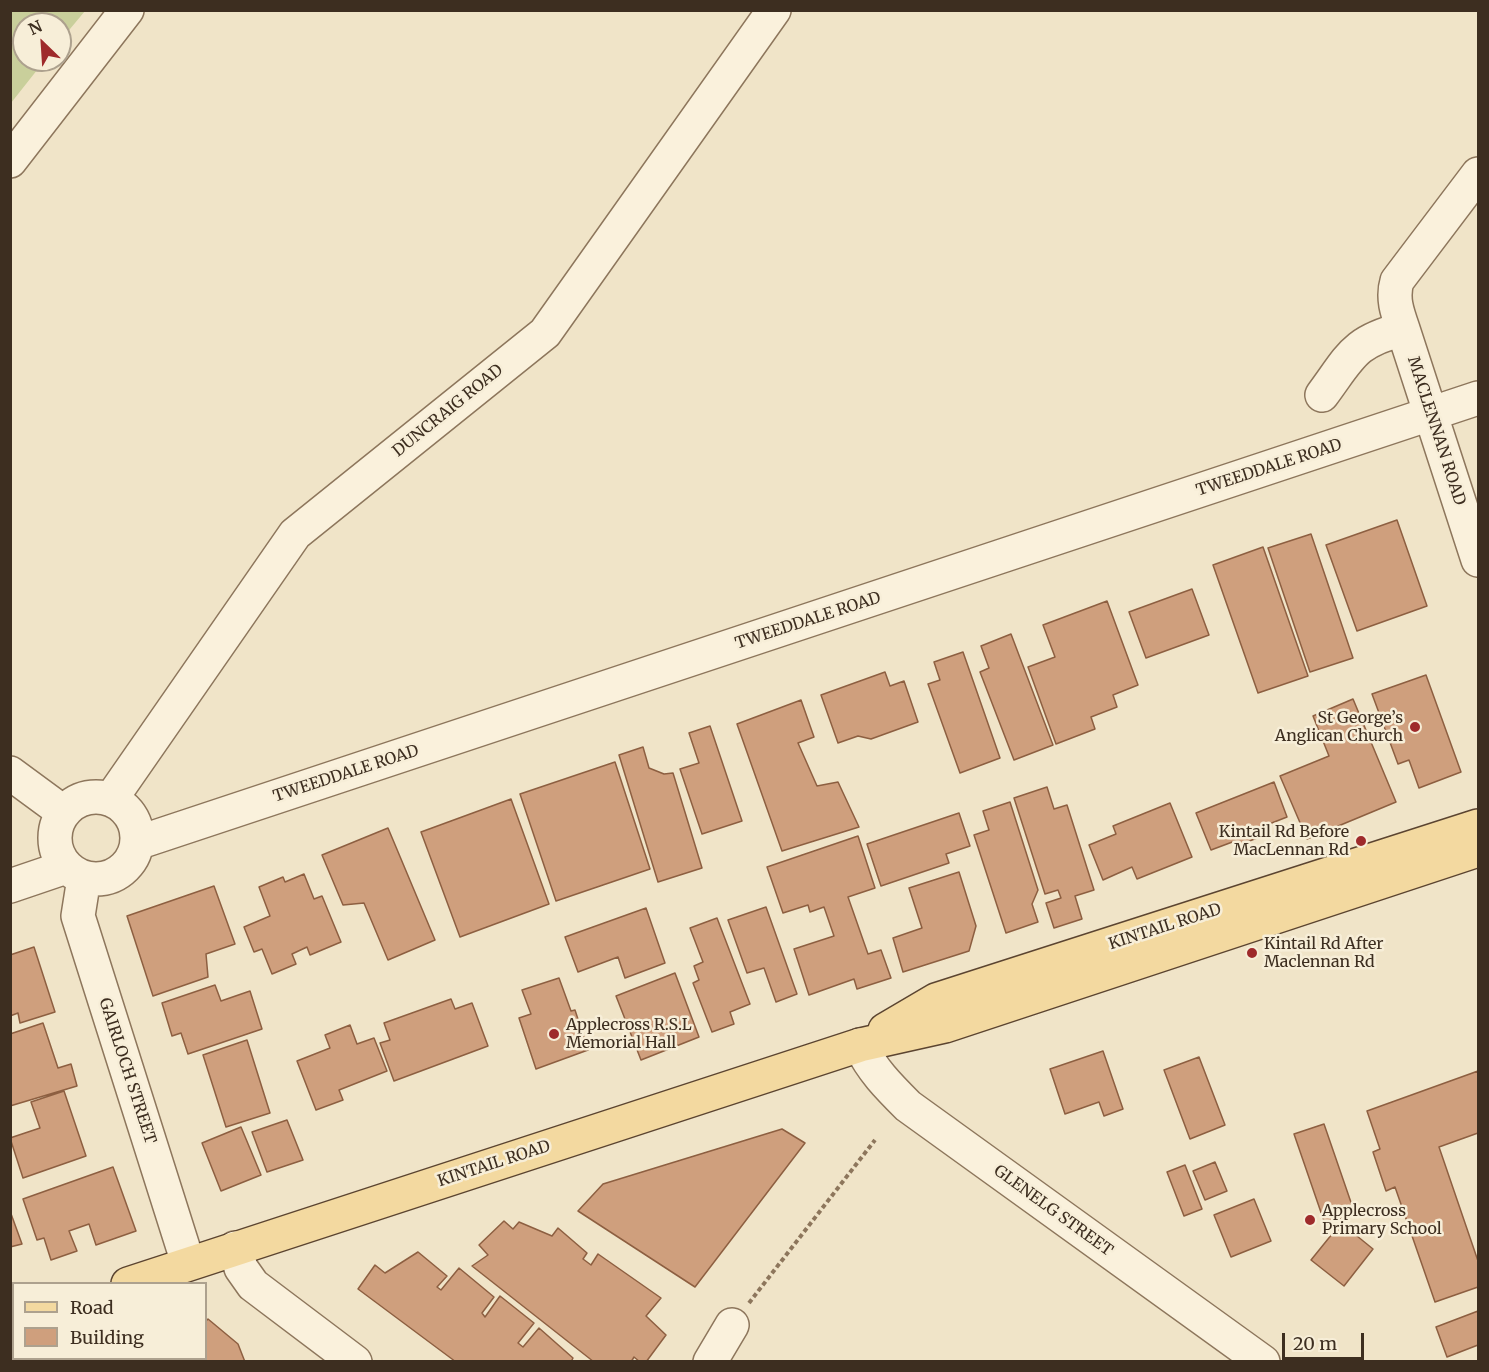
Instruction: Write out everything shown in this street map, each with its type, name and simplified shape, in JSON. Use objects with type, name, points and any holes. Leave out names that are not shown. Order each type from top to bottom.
[{"type":"main road","name":"KINTAIL ROAD","points":[[860,1045],[936,1000],[1479,826]]},
{"type":"main road","name":"KINTAIL ROAD","points":[[134,1282],[860,1045],[945,1026],[1479,850]]},
{"type":"street","points":[[10,161],[127,10]]},
{"type":"street","name":"DUNCRAIG ROAD","points":[[111,799],[295,534],[546,333],[774,10]]},
{"type":"street","points":[[1322,395],[1360,345],[1380,335],[1398,315],[1397,281],[1479,174]]},
{"type":"street","name":"MACLENNAN ROAD","points":[[1398,315],[1479,560]]},
{"type":"street","name":"TWEEDDALE ROAD","points":[[137,843],[1479,398]]},
{"type":"street","points":[[10,773],[63,812]]},
{"type":"street","points":[[10,886],[75,872],[98,879],[112,876],[124,868],[132,857],[137,843],[131,817],[123,806],[111,799],[85,798],[73,803],[63,812],[54,834],[55,847],[75,872]]},
{"type":"street","name":"GAIRLOCH STREET","points":[[75,872],[78,916],[188,1263]]},
{"type":"street","name":"GLENELG STREET","points":[[860,1045],[870,1065],[886,1086],[908,1106],[1263,1362]]},
{"type":"street","points":[[235,1248],[242,1268],[253,1285],[355,1362]]},
{"type":"street","points":[[710,1362],[732,1324]]},
{"type":"path","points":[[732,1324],[874,1140]]},
{"type":"green space","points":[[11,10],[85,11],[72,27],[72,12],[12,12],[12,72],[36,72],[11,103]]},
{"type":"building","points":[[1397,520],[1427,606],[1357,631],[1326,545]]},
{"type":"building","points":[[1311,534],[1353,658],[1310,672],[1268,548]]},
{"type":"building","points":[[1263,547],[1308,676],[1258,693],[1213,565]]},
{"type":"building","points":[[1192,589],[1209,635],[1146,658],[1129,612]]},
{"type":"building","points":[[1107,601],[1138,685],[1113,695],[1117,707],[1091,717],[1095,729],[1056,744],[1028,667],[1055,657],[1043,625]]},
{"type":"building","points":[[1011,634],[1053,745],[1014,760],[980,672],[989,668],[981,646]]},
{"type":"building","points":[[963,652],[1000,758],[960,773],[928,684],[940,680],[934,662]]},
{"type":"building","points":[[885,672],[890,686],[904,681],[918,722],[871,739],[858,736],[838,743],[821,695]]},
{"type":"building","name":"St George’s Anglican Church","points":[[1426,675],[1461,772],[1419,788],[1409,760],[1398,764],[1372,694]]},
{"type":"building","points":[[1353,699],[1396,802],[1307,839],[1280,776],[1329,756],[1313,716]]},
{"type":"building","points":[[801,700],[814,737],[798,743],[817,786],[838,782],[859,827],[782,851],[737,724]]},
{"type":"building","points":[[710,726],[742,821],[702,834],[680,769],[699,763],[689,733]]},
{"type":"building","points":[[643,747],[649,768],[664,774],[673,773],[702,868],[658,882],[619,755]]},
{"type":"building","points":[[615,762],[650,869],[556,901],[520,794]]},
{"type":"building","points":[[1274,782],[1287,817],[1259,828],[1262,836],[1237,846],[1235,841],[1211,850],[1196,813]]},
{"type":"building","points":[[1047,787],[1054,809],[1067,805],[1094,890],[1075,896],[1082,919],[1054,928],[1046,903],[1061,898],[1058,890],[1045,894],[1014,798]]},
{"type":"building","points":[[511,799],[549,904],[460,937],[421,832]]},
{"type":"building","points":[[1010,802],[1038,890],[1032,904],[1038,922],[1006,933],[974,835],[989,830],[983,811]]},
{"type":"building","points":[[1170,803],[1192,857],[1137,879],[1132,867],[1103,880],[1089,845],[1116,834],[1113,826]]},
{"type":"building","points":[[959,813],[970,846],[946,854],[949,863],[881,886],[867,844]]},
{"type":"building","points":[[388,828],[435,940],[388,960],[364,903],[343,905],[322,855]]},
{"type":"building","points":[[858,836],[875,888],[848,897],[868,954],[881,950],[891,978],[857,989],[854,979],[809,995],[794,949],[834,936],[824,907],[810,912],[808,905],[783,913],[767,867]]},
{"type":"building","points":[[959,872],[976,926],[969,951],[903,972],[893,938],[922,928],[909,888]]},
{"type":"building","points":[[304,874],[314,899],[322,896],[341,942],[310,955],[307,947],[292,954],[296,964],[272,974],[262,949],[254,952],[244,927],[270,916],[259,887],[283,877],[285,882]]},
{"type":"building","points":[[214,886],[235,944],[206,954],[208,977],[153,996],[127,916]]},
{"type":"building","points":[[766,907],[797,994],[776,1002],[764,968],[747,973],[728,920]]},
{"type":"building","points":[[646,908],[665,963],[625,978],[618,957],[578,972],[565,937]]},
{"type":"building","points":[[717,918],[750,1004],[730,1012],[734,1024],[712,1032],[693,983],[699,980],[694,966],[703,962],[690,928]]},
{"type":"building","points":[[34,947],[55,1012],[20,1023],[18,1013],[10,1016],[10,955]]},
{"type":"building","points":[[675,973],[699,1037],[641,1060],[616,996]]},
{"type":"building","name":"Applecross R.S.L Memorial Hall","points":[[559,978],[571,1011],[575,1010],[588,1050],[536,1069],[519,1018],[531,1014],[522,990]]},
{"type":"building","points":[[215,985],[221,1001],[250,991],[262,1029],[188,1054],[181,1033],[172,1036],[162,1003]]},
{"type":"building","points":[[451,999],[455,1009],[472,1003],[488,1046],[394,1081],[380,1043],[390,1040],[384,1023]]},
{"type":"building","points":[[43,1023],[58,1068],[71,1064],[77,1086],[10,1106],[10,1034]]},
{"type":"building","points":[[350,1025],[357,1044],[374,1038],[387,1071],[339,1090],[343,1100],[316,1110],[297,1061],[330,1048],[325,1035]]},
{"type":"building","points":[[247,1040],[270,1113],[226,1127],[203,1055]]},
{"type":"building","points":[[1103,1051],[1123,1109],[1104,1116],[1099,1102],[1065,1114],[1050,1069]]},
{"type":"building","points":[[1199,1057],[1225,1125],[1190,1139],[1164,1070]]},
{"type":"building","points":[[1478,1071],[1478,1133],[1439,1147],[1478,1261],[1478,1287],[1435,1302],[1395,1187],[1386,1191],[1373,1152],[1380,1149],[1367,1111]]},
{"type":"building","points":[[64,1091],[86,1156],[23,1178],[10,1138],[40,1128],[31,1102]]},
{"type":"building","points":[[287,1120],[303,1160],[267,1172],[252,1132]]},
{"type":"building","points":[[1324,1124],[1355,1214],[1325,1224],[1294,1134]]},
{"type":"building","points":[[241,1127],[261,1175],[221,1191],[202,1143]]},
{"type":"building","points":[[782,1129],[805,1143],[695,1287],[578,1211],[603,1184]]},
{"type":"building","points":[[1215,1162],[1227,1191],[1205,1200],[1193,1171]]},
{"type":"building","points":[[1185,1165],[1202,1209],[1184,1216],[1167,1172]]},
{"type":"building","points":[[113,1167],[136,1231],[96,1245],[89,1224],[69,1231],[77,1251],[51,1260],[44,1238],[37,1240],[23,1199]]},
{"type":"building","points":[[1254,1199],[1271,1241],[1231,1257],[1214,1215]]},
{"type":"building","points":[[10,1211],[22,1244],[10,1247]]},
{"type":"building","points":[[504,1221],[513,1229],[519,1222],[552,1236],[558,1228],[587,1253],[583,1259],[591,1265],[598,1254],[661,1298],[646,1316],[666,1335],[646,1362],[640,1362],[634,1357],[631,1362],[594,1362],[472,1266],[488,1255],[479,1245]]},
{"type":"building","points":[[1341,1223],[1373,1249],[1344,1286],[1311,1260]]},
{"type":"building","points":[[418,1252],[447,1276],[437,1287],[441,1290],[459,1268],[494,1297],[482,1313],[485,1317],[500,1296],[534,1323],[518,1343],[523,1347],[539,1328],[573,1358],[571,1362],[456,1362],[358,1289],[375,1265],[385,1273]]},
{"type":"building","points":[[1478,1311],[1478,1345],[1447,1357],[1436,1327]]},
{"type":"building","points":[[207,1320],[238,1344],[245,1362],[190,1362],[189,1360],[207,1360]]},
{"type":"building","points":[[122,1360],[182,1360],[183,1362],[119,1362]]},
{"type":"place","name":"St George’s Anglican Church","points":[[1415,727]]},
{"type":"place","name":"Kintail Rd Before MacLennan Rd","points":[[1361,841]]},
{"type":"place","name":"Kintail Rd After Maclennan Rd","points":[[1252,953]]},
{"type":"place","name":"Applecross R.S.L Memorial Hall","points":[[554,1034]]},
{"type":"place","name":"Applecross Primary School","points":[[1310,1220]]}]
